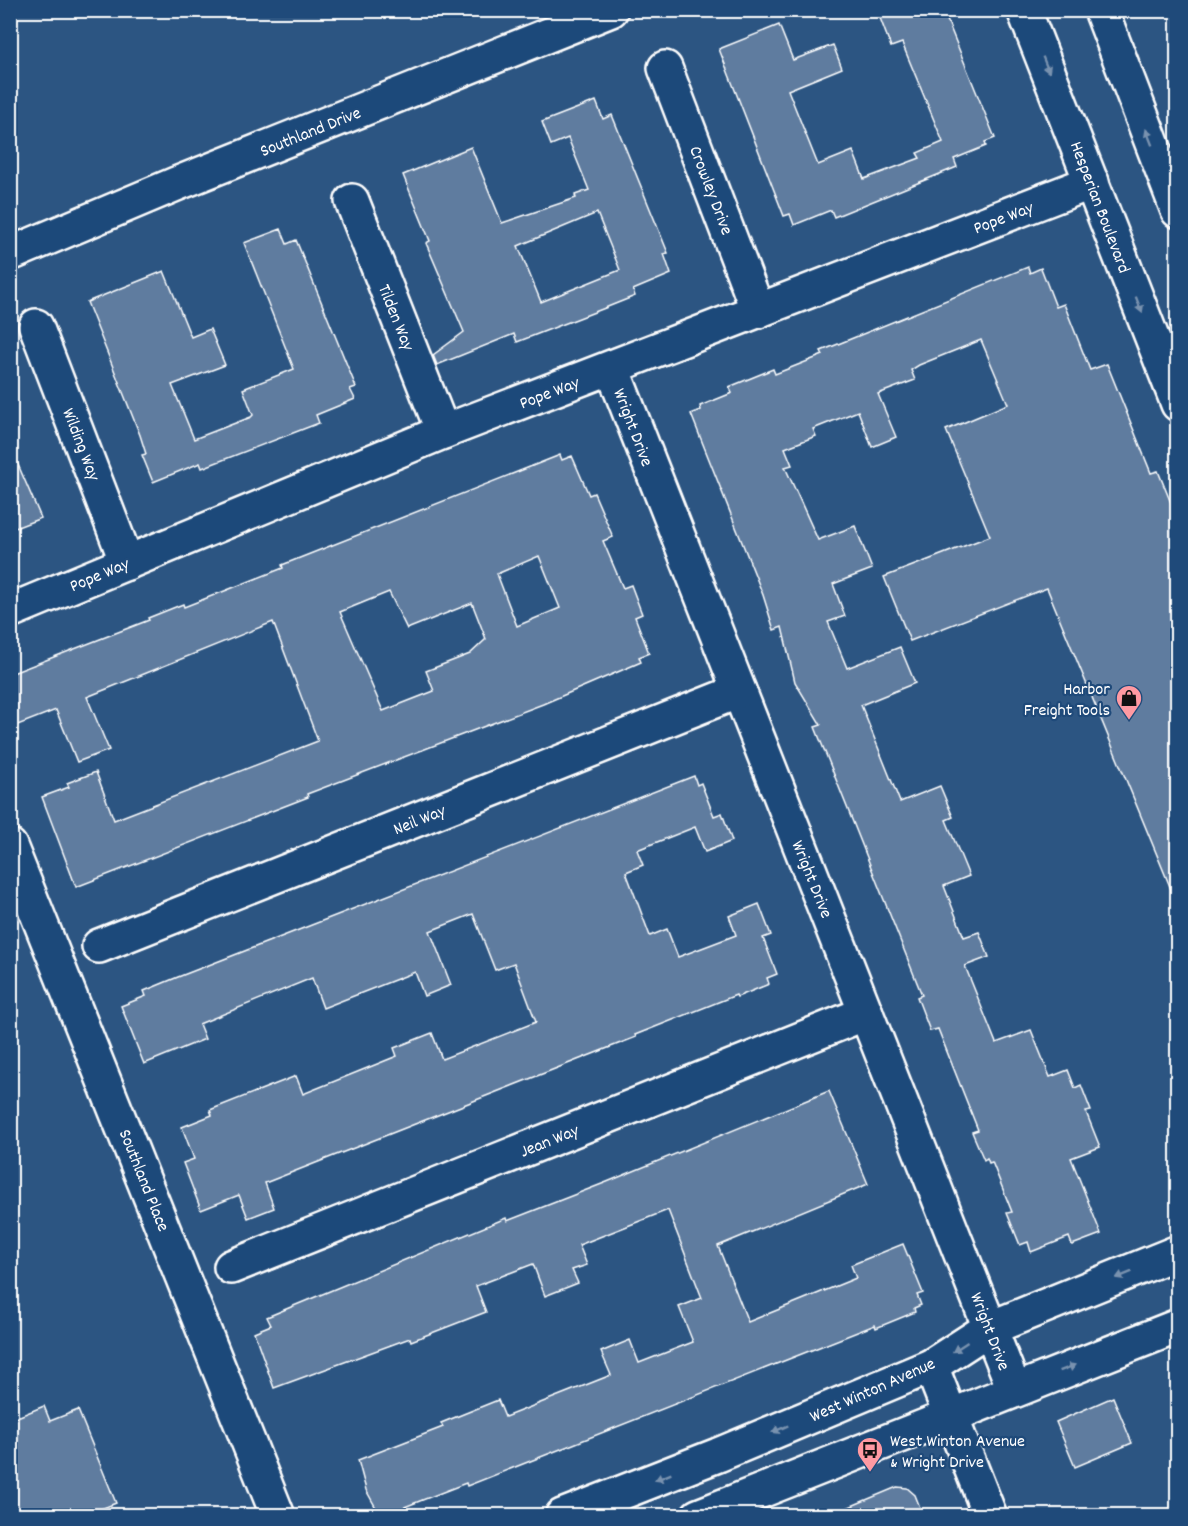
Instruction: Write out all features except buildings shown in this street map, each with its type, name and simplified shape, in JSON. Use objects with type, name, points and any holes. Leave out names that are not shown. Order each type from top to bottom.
[{"type":"street","name":"Southland Drive","points":[[10,254],[176,184],[611,10]]},
{"type":"street","name":"Hesperian Boulevard","points":[[1024,10],[1178,404]]},
{"type":"street","points":[[1101,10],[1178,211]]},
{"type":"street","name":"Crowley Drive","points":[[665,68],[758,311]]},
{"type":"street","name":"Pope Way","points":[[10,611],[443,432],[1092,182]]},
{"type":"street","name":"Tilden Way","points":[[352,201],[443,432]]},
{"type":"street","name":"Wilding Way","points":[[36,326],[127,562]]},
{"type":"street","name":"Wright Drive","points":[[612,368],[946,1213],[988,1329],[1014,1389]]},
{"type":"street","name":"Neil Way","points":[[99,946],[739,691]]},
{"type":"street","name":"Southland Place","points":[[10,846],[278,1515]]},
{"type":"street","name":"Jean Way","points":[[231,1267],[866,1013]]},
{"type":"street","name":"West Winton Avenue","points":[[562,1515],[612,1507],[931,1366],[988,1329],[1178,1252]]},
{"type":"street","points":[[698,1515],[1178,1326]]},
{"type":"street","points":[[931,1366],[990,1515]]},
{"type":"place","name":"Harbor Freight Tools","points":[[1129,721]]},
{"type":"place","name":"West Winton Avenue & Wright Drive","points":[[870,1473]]}]
